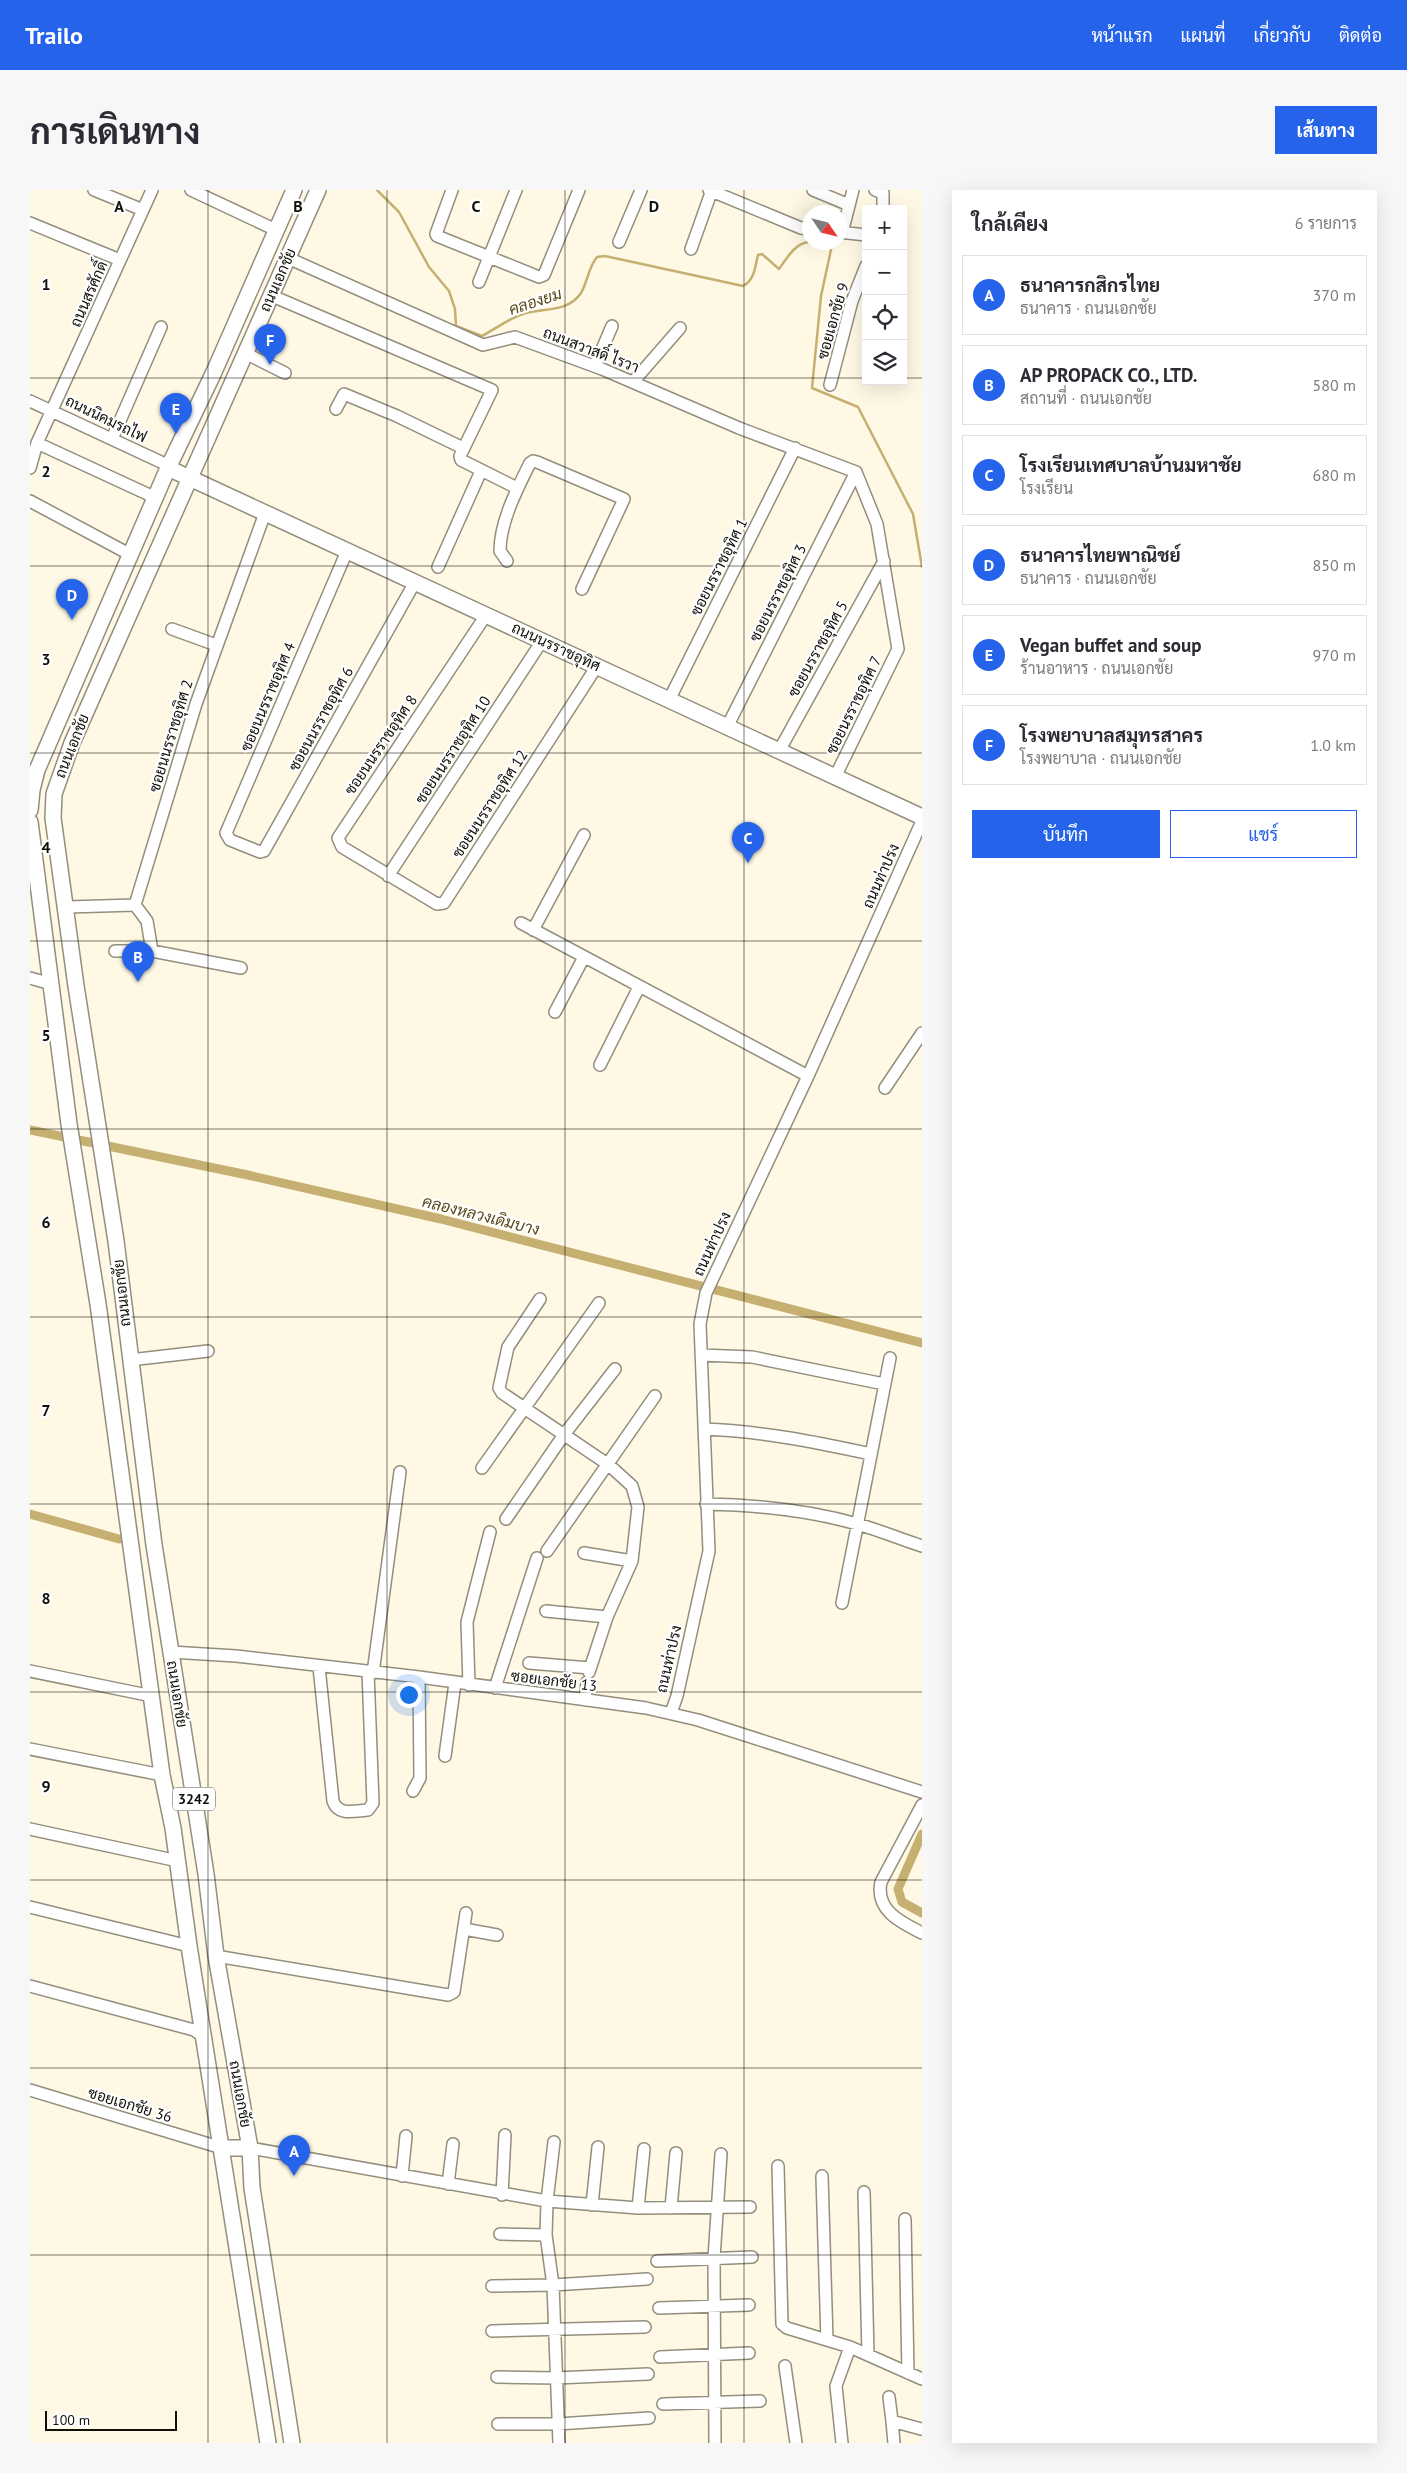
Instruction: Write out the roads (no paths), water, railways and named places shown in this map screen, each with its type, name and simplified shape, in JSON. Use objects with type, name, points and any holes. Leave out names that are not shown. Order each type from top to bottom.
[{"type":"main road","name":"ถนนเอกชัย","points":[[30,810],[34,769],[131,555],[168,468],[214,372],[294,190]]},
{"type":"main road","name":"ถนนเอกชัย","points":[[292,2443],[252,2188],[250,2148],[216,1956],[206,1874],[154,1545],[104,1155],[76,986],[67,907],[53,818],[54,794],[62,768],[318,190]]},
{"type":"main road","name":"ถนนนรราชอุทิศ","points":[[168,468],[922,817]]},
{"type":"main road","name":"ถนนเอกชัย","points":[[30,822],[33,881],[51,984],[70,1124],[98,1304],[162,1775],[178,1861],[189,1946],[268,2443]]},
{"type":"main road","points":[[33,881],[63,884]]},
{"type":"main road","points":[[222,2148],[250,2148]]},
{"type":"street","points":[[94,190],[143,210]]},
{"type":"street","name":"ถนนสรศักดิ์","points":[[30,468],[37,443],[152,190]]},
{"type":"street","points":[[192,190],[276,230]]},
{"type":"street","points":[[452,190],[436,234],[440,238],[542,277],[579,190]]},
{"type":"street","points":[[479,282],[516,190]]},
{"type":"street","points":[[619,242],[641,190]]},
{"type":"street","points":[[691,248],[711,190],[802,228]]},
{"type":"street","points":[[813,190],[849,205]]},
{"type":"street","points":[[847,212],[853,190]]},
{"type":"street","points":[[876,190],[883,193],[883,205]]},
{"type":"street","points":[[30,224],[120,260]]},
{"type":"street","points":[[847,233],[862,235]]},
{"type":"street","name":"ถนนสวาสดิ์ ไรวา","points":[[288,258],[483,345],[515,337],[595,366],[739,428],[856,472]]},
{"type":"street","name":"ซอยเอกชัย 9","points":[[830,385],[852,302],[862,276]]},
{"type":"street","points":[[270,295],[492,390],[463,448],[460,460],[517,488]]},
{"type":"street","points":[[595,366],[612,326]]},
{"type":"street","points":[[112,439],[161,327]]},
{"type":"street","points":[[633,382],[680,328]]},
{"type":"street","points":[[245,353],[285,373]]},
{"type":"street","points":[[336,409],[344,394],[397,416],[463,448]]},
{"type":"street","name":"ถนนนิคมรถไฟ","points":[[30,401],[163,463],[168,468]]},
{"type":"street","points":[[37,443],[156,498]]},
{"type":"street","name":"ซอยนรราชอุทิศ 1","points":[[669,700],[795,448]]},
{"type":"street","points":[[507,561],[501,556],[500,545],[517,488],[533,461],[624,499],[582,589]]},
{"type":"street","points":[[438,567],[481,471]]},
{"type":"street","name":"ซอยนรราชอุทิศ 7","points":[[835,776],[898,649],[877,524],[856,472]]},
{"type":"street","name":"ซอยนรราชอุทิศ 3","points":[[728,727],[856,472]]},
{"type":"street","points":[[30,501],[131,555]]},
{"type":"street","name":"ซอยนนรราชอุทิศ 2","points":[[135,904],[216,645],[265,513]]},
{"type":"street","name":"ซอยนนรราชอุทิศ 4","points":[[245,846],[230,840],[226,833],[347,551]]},
{"type":"street","name":"ซอยนรราชอุทิศ 5","points":[[779,751],[884,561]]},
{"type":"street","name":"ซอยนนรราชอุทิศ 6","points":[[245,846],[264,852],[415,582]]},
{"type":"street","name":"ซอยนนรราชอุทิศ 8","points":[[388,876],[342,847],[338,838],[486,615]]},
{"type":"street","points":[[172,629],[216,645]]},
{"type":"street","name":"ซอยนนรราชอุทิศ 10","points":[[388,876],[542,641]]},
{"type":"street","name":"ซอยนนรราชอุทิศ 12","points":[[388,876],[437,904],[443,904],[597,666]]},
{"type":"street","name":"ถนนท่าปรง","points":[[670,1713],[706,1570],[709,1551],[700,1324],[706,1293],[808,1076],[922,821]]},
{"type":"street","points":[[533,930],[584,835]]},
{"type":"street","points":[[67,907],[135,904],[147,921],[152,951]]},
{"type":"street","points":[[521,923],[808,1076]]},
{"type":"street","points":[[115,951],[152,951],[241,968]]},
{"type":"street","points":[[555,1012],[584,957]]},
{"type":"street","points":[[30,978],[51,984]]},
{"type":"street","points":[[600,1065],[639,986]]},
{"type":"street","points":[[885,1088],[922,1033]]},
{"type":"street","points":[[540,1299],[508,1347],[499,1385],[502,1393],[563,1436],[609,1465],[627,1480],[635,1492],[638,1507],[632,1561],[607,1617],[589,1674],[585,1700]]},
{"type":"street","points":[[482,1468],[599,1303]]},
{"type":"street","points":[[130,1360],[208,1352]]},
{"type":"street","points":[[701,1355],[752,1357],[884,1384]]},
{"type":"street","points":[[842,1603],[890,1358]]},
{"type":"street","points":[[506,1519],[563,1436],[615,1369]]},
{"type":"street","points":[[547,1551],[656,1396]]},
{"type":"street","points":[[704,1429],[748,1431],[777,1435],[871,1454]]},
{"type":"street","points":[[320,1667],[335,1808],[340,1811],[368,1810],[373,1803],[370,1672],[400,1472]]},
{"type":"street","points":[[706,1504],[746,1505],[794,1510],[857,1524],[922,1546]]},
{"type":"street","points":[[468,1686],[467,1622],[490,1532]]},
{"type":"street","points":[[584,1553],[632,1561]]},
{"type":"street","points":[[495,1688],[537,1558]]},
{"type":"street","points":[[546,1611],[607,1617]]},
{"type":"street","name":"ซอยเอกชัย 13","points":[[171,1652],[236,1656],[419,1677],[468,1686],[585,1700],[670,1713],[820,1758],[922,1792]]},
{"type":"street","points":[[528,1663],[589,1674]]},
{"type":"street","points":[[30,1671],[152,1696]]},
{"type":"street","points":[[413,1791],[420,1778],[419,1677]]},
{"type":"street","points":[[445,1756],[455,1683]]},
{"type":"street","points":[[30,1749],[162,1775]]},
{"type":"street","points":[[922,1805],[881,1882],[879,1895],[887,1911],[922,1933]]},
{"type":"street","points":[[30,1829],[178,1861]]},
{"type":"street","points":[[30,1906],[189,1946]]},
{"type":"street","points":[[216,1956],[448,1995],[454,1992],[466,1912]]},
{"type":"street","points":[[464,1929],[497,1935]]},
{"type":"street","points":[[30,1986],[194,2030],[204,2037]]},
{"type":"street","name":"ซอยเอกชัย 36","points":[[30,2090],[222,2148]]},
{"type":"street","points":[[502,2195],[505,2135]]},
{"type":"street","points":[[402,2176],[406,2136]]},
{"type":"street","points":[[554,2142],[546,2201],[546,2235],[554,2285],[559,2443]]},
{"type":"street","points":[[448,2184],[453,2144]]},
{"type":"street","points":[[592,2204],[598,2146]]},
{"type":"street","points":[[250,2148],[502,2195],[546,2201],[638,2208],[750,2207]]},
{"type":"street","points":[[638,2208],[644,2149]]},
{"type":"street","points":[[670,2208],[676,2153]]},
{"type":"street","points":[[715,2443],[713,2356],[716,2305],[714,2258],[721,2154]]},
{"type":"street","points":[[778,2166],[782,2324],[788,2328],[868,2354],[922,2379]]},
{"type":"street","points":[[822,2176],[827,2340]]},
{"type":"street","points":[[864,2192],[868,2354]]},
{"type":"street","points":[[905,2219],[908,2373]]},
{"type":"street","points":[[500,2234],[546,2235]]},
{"type":"street","points":[[657,2261],[752,2257]]},
{"type":"street","points":[[492,2286],[554,2285],[647,2279]]},
{"type":"street","points":[[659,2308],[748,2305]]},
{"type":"street","points":[[492,2331],[555,2331],[645,2327]]},
{"type":"street","points":[[842,2443],[836,2386],[850,2347]]},
{"type":"street","points":[[660,2357],[749,2353]]},
{"type":"street","points":[[785,2366],[796,2443]]},
{"type":"street","points":[[497,2377],[556,2378],[648,2374]]},
{"type":"street","points":[[889,2397],[894,2443]]},
{"type":"street","points":[[663,2404],[714,2404],[760,2401]]},
{"type":"street","points":[[498,2424],[558,2424],[649,2418]]},
{"type":"street","points":[[892,2420],[921,2429]]},
{"type":"waterway","name":"คลองยม","points":[[377,190],[399,212],[429,267],[449,291],[455,309],[456,326],[482,336],[520,315],[561,307],[575,300],[581,293],[597,257],[605,256],[743,286],[752,276],[758,255],[762,254],[779,269],[795,248],[802,244]]},
{"type":"waterway","name":"คลองยม","points":[[831,250],[821,296],[812,388],[858,407],[913,514],[922,567]]},
{"type":"waterway","name":"คลองหลวงเดิมบาง","points":[[30,1130],[243,1174],[441,1219],[922,1343]]},
{"type":"waterway","points":[[30,1514],[119,1539]]},
{"type":"waterway","points":[[922,1834],[898,1889],[902,1902],[922,1913]]},
{"type":"place","name":"โรงพยาบาลสมุทรสาคร","points":[[270,365]]},
{"type":"place","name":"Vegan buffet and soup","points":[[176,434]]},
{"type":"place","name":"ธนาคารไทยพาณิชย์","points":[[72,620]]},
{"type":"place","name":"โรงเรียนเทศบาลบ้านมหาชัย","points":[[748,863]]},
{"type":"place","name":"AP PROPACK CO., LTD.","points":[[138,982]]},
{"type":"place","name":"ธนาคารกสิกรไทย","points":[[294,2176]]}]
